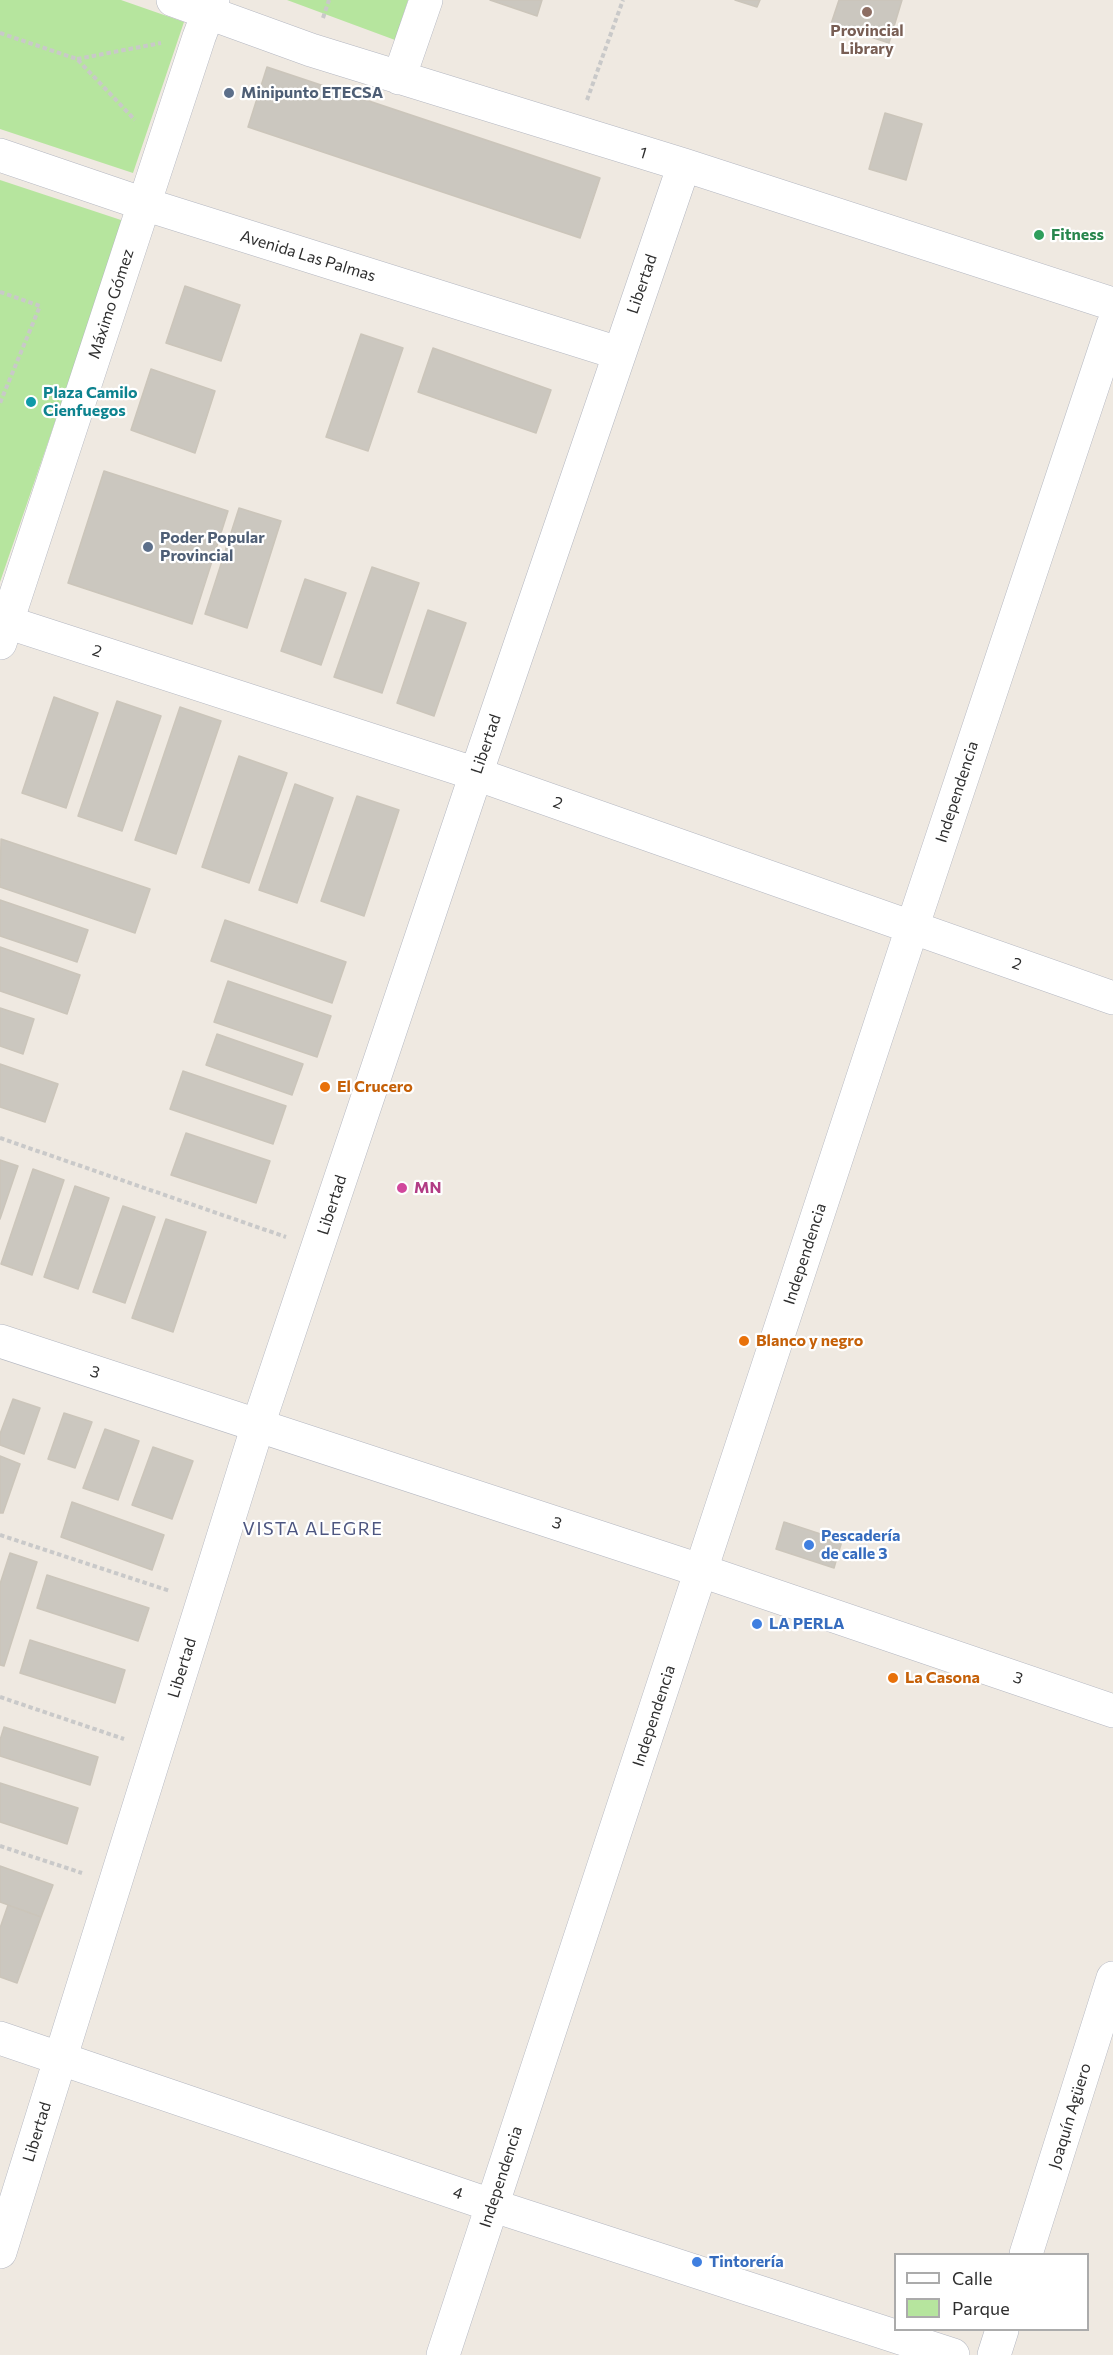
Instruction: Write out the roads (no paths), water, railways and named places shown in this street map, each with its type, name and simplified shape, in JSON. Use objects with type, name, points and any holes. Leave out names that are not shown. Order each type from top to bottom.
[{"type":"street","name":"1","points":[[174,0],[207,16],[311,50],[684,165],[1113,304]]},
{"type":"street","points":[[399,78],[426,0]]},
{"type":"street","name":"Máximo Gómez","points":[[2,628],[207,16]]},
{"type":"street","name":"Avenida Las Palmas","points":[[0,155],[144,204],[618,353]]},
{"type":"street","name":"Libertad","points":[[0,2252],[258,1425],[618,353],[684,165]]},
{"type":"street","name":"Independencia","points":[[443,2355],[912,928],[1113,325]]},
{"type":"street","name":"2","points":[[2,628],[476,774],[1113,998]]},
{"type":"street","name":"3","points":[[0,1341],[702,1571],[1113,1711]]},
{"type":"street","name":"Joaquín Agüero","points":[[1026,2253],[1113,1978]]},
{"type":"street","name":"4","points":[[0,2038],[491,2205],[953,2355]]},
{"type":"street","points":[[994,2355],[1002,2331]]},
{"type":"place","name":"Provincial Library","points":[[867,12]]},
{"type":"place","name":"Minipunto ETECSA","points":[[229,93]]},
{"type":"place","name":"Fitness","points":[[1039,235]]},
{"type":"place","name":"Plaza Camilo Cienfuegos","points":[[31,402]]},
{"type":"place","name":"Poder Popular Provincial","points":[[148,547]]},
{"type":"place","name":"El Crucero","points":[[325,1087]]},
{"type":"place","name":"MN","points":[[402,1188]]},
{"type":"place","name":"Blanco y negro","points":[[744,1341]]},
{"type":"place","name":"Pescadería de calle 3","points":[[809,1545]]},
{"type":"place","name":"LA PERLA","points":[[757,1624]]},
{"type":"place","name":"La Casona","points":[[893,1678]]},
{"type":"place","name":"Tintorería","points":[[697,2262]]},
{"type":"district","name":"VISTA ALEGRE","points":[[313,1529]]}]
